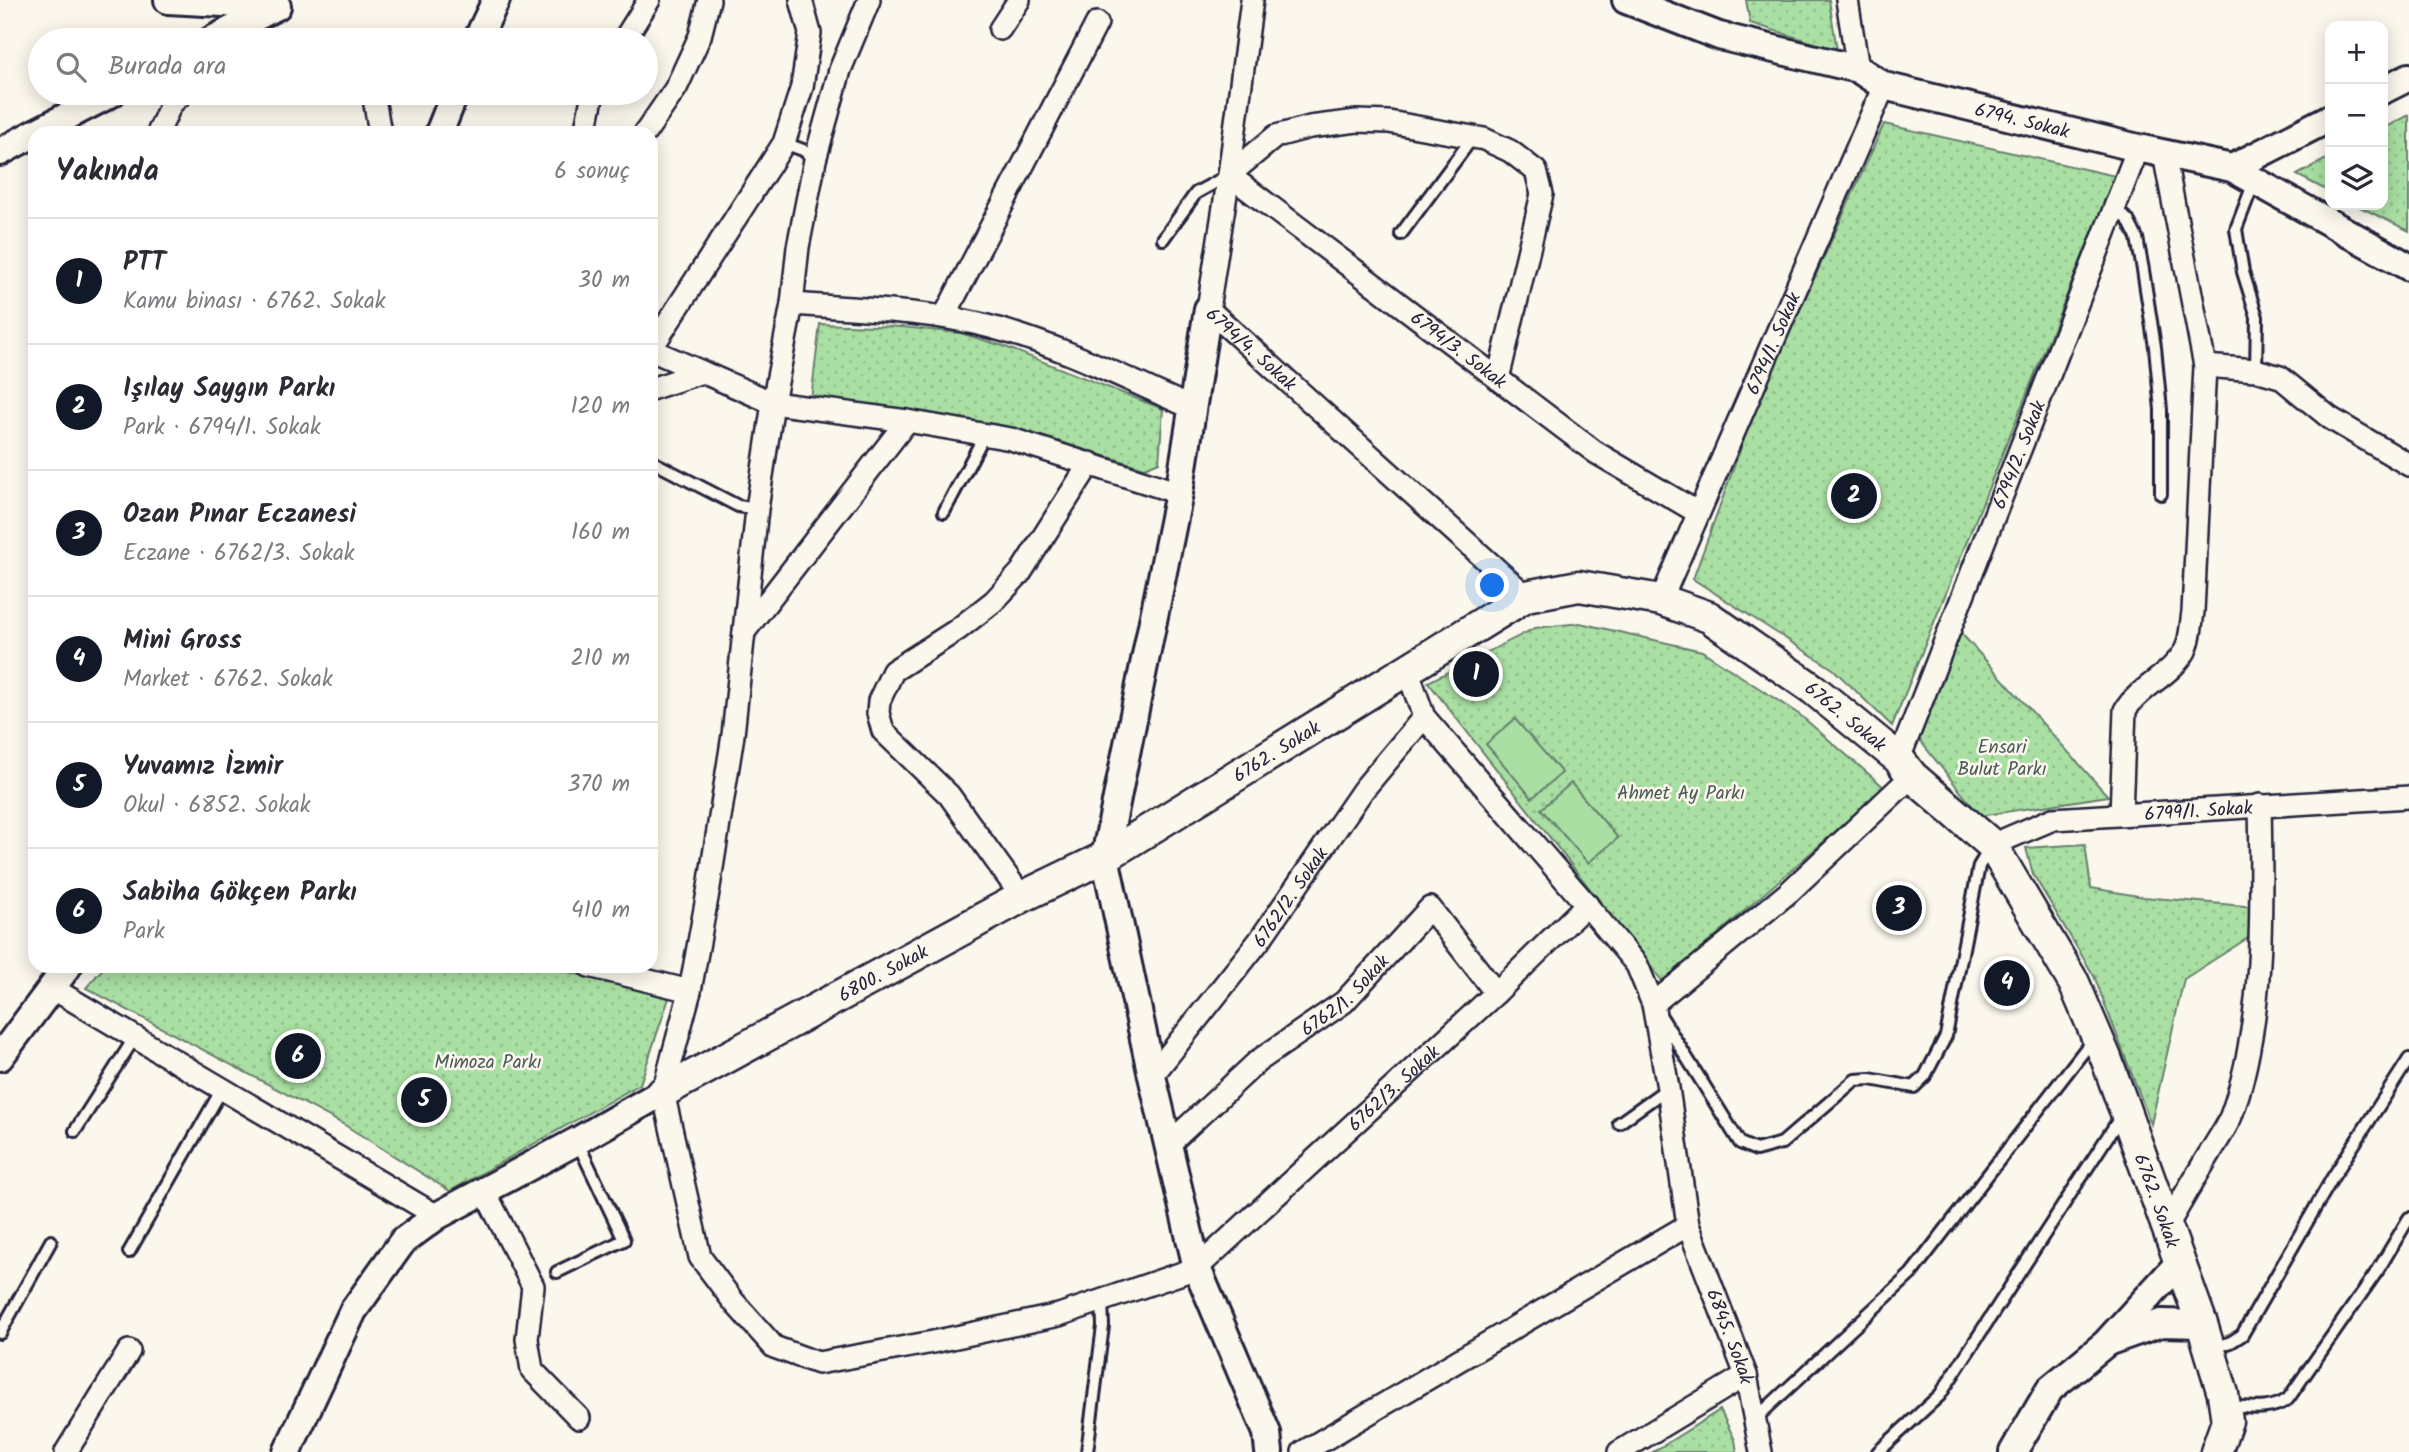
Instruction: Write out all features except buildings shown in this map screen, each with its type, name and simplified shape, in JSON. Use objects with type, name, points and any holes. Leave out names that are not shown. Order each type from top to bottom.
[{"type":"main road","name":"6762. Sokak","points":[[1105,857],[1527,596],[1579,586],[1661,600],[1709,617],[1814,689],[1992,845],[2074,984],[2167,1226],[2206,1336],[2225,1406],[2227,1420],[2217,1452]]},
{"type":"main road","name":"6800. Sokak","points":[[663,1092],[1022,897],[1105,857]]},
{"type":"street","points":[[168,0],[280,2]]},
{"type":"street","points":[[483,28],[496,0]]},
{"type":"street","points":[[632,28],[649,0]]},
{"type":"street","points":[[650,126],[676,88],[686,67],[700,36],[709,0]]},
{"type":"street","points":[[658,338],[784,143],[802,87],[810,33],[801,0]]},
{"type":"street","points":[[869,0],[840,70],[815,160],[798,247],[792,304],[757,509],[733,735],[709,887],[690,991],[663,1092],[700,1257],[733,1301],[774,1347],[818,1363],[1046,1318],[1197,1268]]},
{"type":"street","points":[[1000,29],[1018,0]]},
{"type":"street","name":"6794/4. Sokak","points":[[1252,0],[1208,309],[1527,596]]},
{"type":"street","name":"6794. Sokak","points":[[1626,0],[1720,36],[1858,69],[1884,86],[2243,175],[2409,267]]},
{"type":"street","points":[[1847,0],[1858,69]]},
{"type":"street","points":[[233,28],[280,2]]},
{"type":"street","points":[[253,28],[280,2]]},
{"type":"street","points":[[944,317],[1097,23]]},
{"type":"street","points":[[2388,88],[2409,77]]},
{"type":"street","name":"6794/1. Sokak","points":[[1661,600],[1884,86]]},
{"type":"street","points":[[48,126],[89,105]]},
{"type":"street","points":[[161,126],[171,105]]},
{"type":"street","points":[[375,105],[379,126]]},
{"type":"street","points":[[442,126],[450,105]]},
{"type":"street","points":[[586,126],[590,105]]},
{"type":"street","points":[[2243,175],[2325,120]]},
{"type":"street","points":[[1229,175],[1276,136],[1310,127],[1357,121],[1389,122],[1484,139],[1510,151],[1535,172],[1542,194],[1498,379]]},
{"type":"street","points":[[0,152],[28,137]]},
{"type":"street","name":"6794/2. Sokak","points":[[1906,767],[2138,148]]},
{"type":"street","points":[[2121,814],[2125,710],[2133,699],[2170,670],[2187,648],[2193,612],[2205,366],[2164,154]]},
{"type":"street","name":"6794/3. Sokak","points":[[1229,175],[1595,452],[1698,512]]},
{"type":"street","points":[[792,304],[925,314],[984,325],[1044,343],[1192,408]]},
{"type":"street","points":[[1208,309],[1179,493],[1105,857],[1197,1268],[1267,1433],[1269,1452]]},
{"type":"street","points":[[658,352],[773,403],[907,421],[1011,439],[1179,493]]},
{"type":"street","points":[[2205,366],[2256,370],[2280,377],[2330,418],[2409,465]]},
{"type":"street","points":[[658,388],[702,372]]},
{"type":"street","points":[[744,632],[907,421]]},
{"type":"street","points":[[1022,897],[949,795],[883,731],[878,713],[879,701],[893,671],[957,630],[994,601],[1021,572],[1090,463]]},
{"type":"street","points":[[1407,669],[1424,717]]},
{"type":"street","name":"6845. Sokak","points":[[1424,717],[1637,965],[1653,1004],[1688,1225],[1746,1375],[1761,1452]]},
{"type":"street","name":"6762/2. Sokak","points":[[1152,1076],[1259,941],[1363,790],[1424,717]]},
{"type":"street","points":[[1653,1004],[1789,892],[1906,767]]},
{"type":"street","name":"6799/1. Sokak","points":[[1992,845],[2053,819],[2409,797]]},
{"type":"street","points":[[2167,1226],[2230,1119],[2245,1072],[2255,1011],[2258,969],[2260,805]]},
{"type":"street","name":"6762/3. Sokak","points":[[1197,1268],[1496,993],[1587,904]]},
{"type":"street","name":"6762/1. Sokak","points":[[1169,1144],[1258,1061],[1344,1002],[1430,908],[1496,993]]},
{"type":"street","points":[[0,1057],[63,973]]},
{"type":"street","points":[[617,973],[690,991]]},
{"type":"street","points":[[52,988],[437,1216]]},
{"type":"street","points":[[287,1452],[353,1311],[403,1241],[437,1216],[663,1092]]},
{"type":"street","points":[[484,1191],[533,1286],[527,1339],[532,1370],[579,1418]]},
{"type":"street","points":[[1303,1452],[1688,1225]]},
{"type":"street","points":[[2013,1452],[2050,1390],[2105,1343],[2179,1263]]},
{"type":"street","points":[[2105,1343],[2161,1323],[2206,1336]]},
{"type":"street","points":[[66,1452],[128,1351]]},
{"type":"street","points":[[1619,1452],[1746,1375]]},
{"type":"lane","points":[[1401,234],[1473,137]]},
{"type":"lane","points":[[784,143],[803,150],[815,160]]},
{"type":"lane","points":[[1163,239],[1196,194],[1229,175]]},
{"type":"lane","points":[[2243,175],[2236,229],[2243,272],[2257,317],[2256,370]]},
{"type":"lane","points":[[2115,209],[2128,220],[2137,238],[2143,270],[2155,346],[2161,410],[2161,494]]},
{"type":"lane","points":[[944,512],[985,434]]},
{"type":"lane","points":[[658,465],[738,506],[757,509]]},
{"type":"lane","points":[[1653,1004],[1740,1143],[1756,1150],[1782,1143],[1855,1080],[1870,1079],[1914,1087],[1925,1076],[1946,1036],[1979,866],[1992,845]]},
{"type":"lane","points":[[1755,1419],[1911,1274],[2096,1036]]},
{"type":"lane","points":[[75,1131],[135,1037]]},
{"type":"lane","points":[[2206,1336],[2231,1342],[2242,1335],[2333,1177],[2409,1059]]},
{"type":"lane","points":[[1619,1123],[1668,1088]]},
{"type":"lane","points":[[129,1252],[222,1089]]},
{"type":"lane","points":[[1878,1452],[1940,1395],[2124,1110]]},
{"type":"lane","points":[[557,1272],[624,1240],[577,1141]]},
{"type":"lane","points":[[2225,1406],[2276,1407],[2288,1399],[2378,1270],[2409,1218]]},
{"type":"lane","points":[[0,1333],[51,1241]]},
{"type":"lane","points":[[1087,1452],[1103,1326],[1102,1300]]},
{"type":"green space","points":[[1746,0],[1829,0],[1837,50],[1750,23]]},
{"type":"green space","points":[[2409,115],[2409,231],[2366,210],[2388,210],[2388,126]]},
{"type":"green space","points":[[1884,124],[2115,176],[1892,726],[1833,669],[1693,579],[1754,412]]},
{"type":"green space","points":[[2325,160],[2325,189],[2297,175]]},
{"type":"green space","points":[[820,324],[902,327],[960,333],[1003,346],[1163,409],[1159,462],[1145,468],[1014,428],[904,410],[811,399]]},
{"type":"green space","name":"Ahmet Ay Parkı","points":[[1580,623],[1702,651],[1800,715],[1885,788],[1663,982],[1428,682],[1535,628]]},
{"type":"green space","name":"Ensari Bulut Parkı","points":[[1960,632],[2108,796],[1980,816],[1918,738]]},
{"type":"green space","points":[[1515,719],[1562,773],[1532,798],[1486,744]]},
{"type":"green space","points":[[1571,783],[1618,838],[1588,863],[1541,809]]},
{"type":"green space","points":[[2085,844],[2091,888],[2144,897],[2255,907],[2254,934],[2184,979],[2151,1124],[2094,976],[2033,874],[2026,848]]},
{"type":"green space","name":"Mimoza Parkı","points":[[99,973],[572,973],[669,998],[640,1084],[450,1191],[343,1124],[86,988]]},
{"type":"green space","points":[[1720,1410],[1735,1440],[1737,1452],[1653,1452]]},
{"type":"place","name":"Işılay Saygın Parkı","points":[[1854,496]]},
{"type":"place","name":"PTT","points":[[1476,674]]},
{"type":"place","name":"Ozan Pınar Eczanesi","points":[[1899,908]]},
{"type":"place","name":"Mini Gross","points":[[2007,983]]},
{"type":"place","name":"Sabiha Gökçen Parkı","points":[[298,1056]]},
{"type":"place","name":"Yuvamız İzmir","points":[[424,1100]]}]
